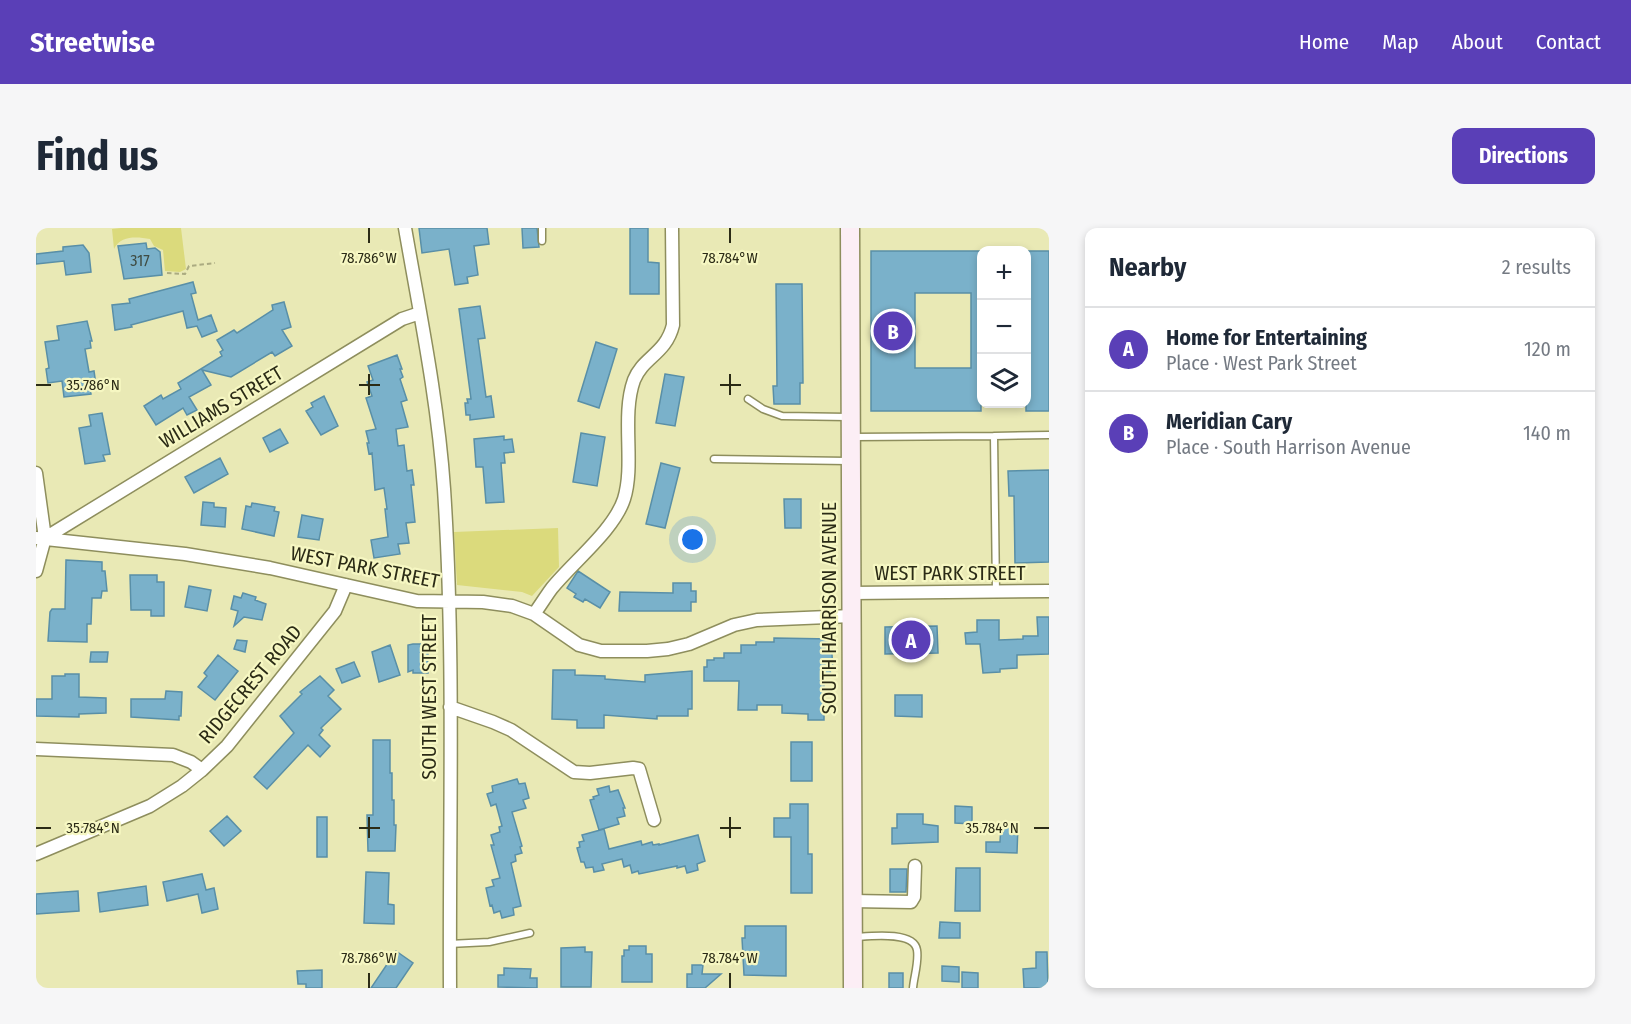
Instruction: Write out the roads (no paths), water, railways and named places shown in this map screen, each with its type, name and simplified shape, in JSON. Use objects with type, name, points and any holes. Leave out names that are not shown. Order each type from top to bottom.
[{"type":"street","name":"SOUTH WEST STREET","points":[[405,228],[420,313],[441,462],[448,603],[450,707],[450,988]]},
{"type":"street","points":[[534,614],[552,588],[613,521],[624,499],[629,415],[634,380],[640,368],[664,346],[673,325],[672,228]]},
{"type":"street","name":"SOUTH HARRISON AVENUE","points":[[850,228],[853,988]]},
{"type":"street","name":"WILLIAMS STREET","points":[[40,538],[402,319],[420,313]]},
{"type":"street","points":[[36,473],[40,538],[36,571]]},
{"type":"street","name":"WEST PARK STREET","points":[[40,538],[196,555],[270,568],[417,601],[496,603],[512,606],[534,614],[579,645],[590,649],[615,652],[647,651],[680,646],[749,621],[852,616]]},
{"type":"street","name":"RIDGECREST ROAD","points":[[36,854],[150,806],[202,770],[227,746],[335,611],[346,585]]},
{"type":"street","name":"WEST PARK STREET","points":[[852,593],[1049,591]]},
{"type":"street","points":[[450,707],[511,730],[574,772],[639,769],[654,820]]},
{"type":"street","points":[[36,749],[173,755],[191,762],[202,770]]},
{"type":"street","points":[[852,901],[911,902],[914,897],[915,866]]},
{"type":"lane","points":[[542,228],[542,241]]},
{"type":"lane","points":[[748,399],[763,409],[782,416],[852,417]]},
{"type":"lane","points":[[852,437],[1049,435]]},
{"type":"lane","points":[[994,436],[996,592]]},
{"type":"lane","points":[[714,459],[852,461]]},
{"type":"lane","points":[[449,944],[489,942],[530,933]]},
{"type":"lane","points":[[853,937],[896,936],[913,942],[916,945],[918,957],[913,988]]},
{"type":"place","name":"Meridian Cary","points":[[893,331]]},
{"type":"place","name":"Home for Entertaining","points":[[911,640]]}]
